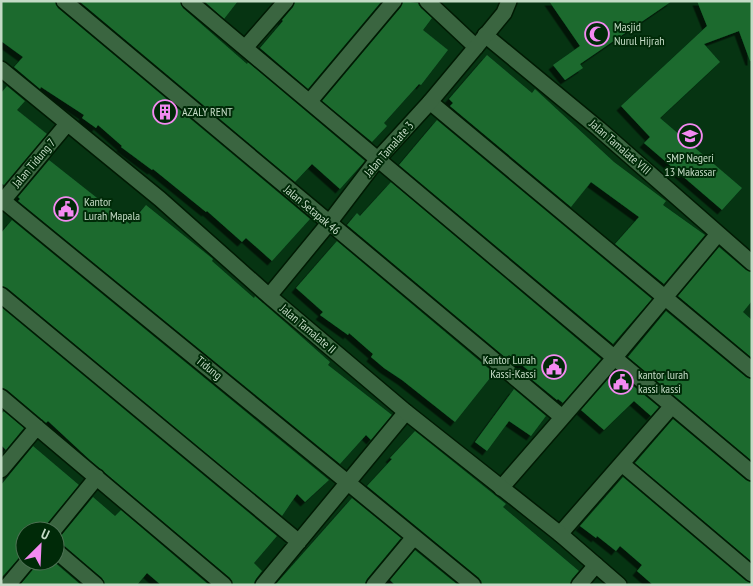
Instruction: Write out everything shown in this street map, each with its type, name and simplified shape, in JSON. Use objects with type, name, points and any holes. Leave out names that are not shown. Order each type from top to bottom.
[{"type":"street","name":"Jalan Setapak 46","points":[[64,1],[562,417]]},
{"type":"street","points":[[189,1],[752,473]]},
{"type":"street","points":[[245,48],[286,1]]},
{"type":"street","points":[[310,102],[394,1]]},
{"type":"street","name":"Jalan Tamalate VIII","points":[[427,1],[599,129],[752,263]]},
{"type":"street","name":"Jalan Tamalate 3","points":[[269,296],[329,223],[377,160],[430,102],[504,13],[509,1]]},
{"type":"street","name":"Jalan Tamalate II","points":[[1,69],[160,198],[269,296],[406,412],[560,534],[619,585]]},
{"type":"street","points":[[430,102],[752,370]]},
{"type":"street","name":"Jalan Tidung 7","points":[[2,201],[67,124]]},
{"type":"street","name":"Tidung","points":[[2,201],[473,585]]},
{"type":"street","points":[[501,488],[615,357],[718,234]]},
{"type":"street","points":[[1,295],[299,542]]},
{"type":"street","points":[[1,397],[224,585]]},
{"type":"street","points":[[560,534],[672,406]]},
{"type":"street","points":[[263,585],[406,412]]},
{"type":"street","points":[[1,470],[37,427]]},
{"type":"street","points":[[622,464],[752,574]]},
{"type":"street","points":[[61,521],[97,478]]},
{"type":"street","points":[[374,585],[414,537]]},
{"type":"street","points":[[65,559],[96,585]]},
{"type":"street","points":[[579,585],[596,565]]},
{"type":"street","points":[[8,585],[20,571]]},
{"type":"building","points":[[1,1],[55,1],[58,8],[310,219],[272,261],[246,238],[242,242],[207,211],[121,147],[98,125],[96,128],[82,118],[84,115],[41,87],[40,89],[14,67],[23,57],[1,41]]},
{"type":"building","points":[[79,1],[180,1],[183,8],[247,64],[248,62],[365,161],[340,189],[312,164],[295,182]]},
{"type":"building","points":[[204,1],[238,1],[224,19]]},
{"type":"building","points":[[295,1],[381,2],[308,89],[260,48],[283,21]]},
{"type":"building","points":[[403,1],[418,3],[432,18],[423,30],[448,50],[421,85],[419,84],[384,123],[387,126],[372,142],[322,101],[401,7]]},
{"type":"building","name":"Masjid Nurul Hijrah","points":[[549,1],[672,1],[580,64],[583,68],[565,80],[553,65],[580,46]]},
{"type":"building","points":[[697,1],[752,1],[752,61],[750,61],[739,31],[704,44],[720,62],[660,118],[742,188],[722,210],[644,143],[650,137],[621,106],[707,26]]},
{"type":"building","points":[[487,55],[532,93],[535,89],[614,162],[666,201],[663,205],[705,235],[664,284],[615,244],[639,217],[591,182],[571,207],[450,106],[453,103],[449,99]]},
{"type":"building","points":[[7,86],[25,101],[17,110],[47,134],[4,185],[1,183],[1,93]]},
{"type":"building","points":[[437,120],[652,299],[613,344],[399,165]]},
{"type":"building","points":[[49,160],[130,224],[146,205],[213,259],[212,261],[254,298],[255,296],[286,323],[330,362],[328,365],[392,415],[371,440],[366,435],[340,464],[18,201],[20,199],[18,197]]},
{"type":"building","points":[[391,182],[601,359],[563,403],[525,374],[528,370],[509,355],[506,358],[347,225],[357,213],[360,216]]},
{"type":"building","points":[[12,220],[329,480],[305,502],[297,494],[282,516],[7,288],[1,286],[1,233]]},
{"type":"building","points":[[337,241],[494,373],[455,422],[384,368],[371,357],[373,354],[349,333],[348,335],[320,315],[323,312],[296,288]]},
{"type":"building","points":[[719,247],[746,270],[752,272],[752,301],[743,312],[752,320],[752,358],[678,296]]},
{"type":"building","points":[[1,307],[277,536],[254,563],[262,571],[254,585],[233,585],[230,578],[91,461],[48,421],[46,423],[1,387]]},
{"type":"building","points":[[666,311],[746,377],[752,379],[752,461],[628,357]]},
{"type":"building","name":"kantor lurah kassi kassi","points":[[615,371],[659,407],[651,416],[634,401],[604,430],[581,410]]},
{"type":"building","points":[[514,389],[546,416],[531,436],[509,421],[487,451],[475,442]]},
{"type":"building","points":[[4,411],[24,428],[6,450],[1,445],[1,414]]},
{"type":"building","points":[[673,419],[746,480],[752,482],[752,562],[635,463]]},
{"type":"building","points":[[415,431],[506,504],[503,507],[579,571],[572,579],[570,585],[482,585],[479,578],[367,486]]},
{"type":"building","points":[[33,446],[79,485],[49,521],[15,521],[15,563],[1,578],[1,485]]},
{"type":"building","points":[[623,477],[746,581],[752,583],[752,585],[653,585],[637,571],[642,565],[620,546],[616,551],[580,526]]},
{"type":"building","points":[[93,497],[115,516],[121,510],[209,585],[161,585],[147,573],[137,585],[105,585],[102,578],[65,546],[65,531]]},
{"type":"building","points":[[352,498],[401,538],[367,579],[365,584],[275,585]]},
{"type":"building","points":[[415,550],[458,585],[395,585],[390,580]]},
{"type":"building","points":[[32,571],[65,571],[81,585],[20,585]]},
{"type":"place","name":"Masjid Nurul Hijrah","points":[[597,34]]},
{"type":"place","name":"AZALY RENT","points":[[165,112]]},
{"type":"place","name":"SMP Negeri 13 Makassar","points":[[690,136]]},
{"type":"place","name":"Kantor Lurah Mapala","points":[[66,209]]},
{"type":"place","name":"Kantor Lurah Kassi-Kassi","points":[[554,367]]},
{"type":"place","name":"kantor lurah kassi kassi","points":[[621,382]]}]
